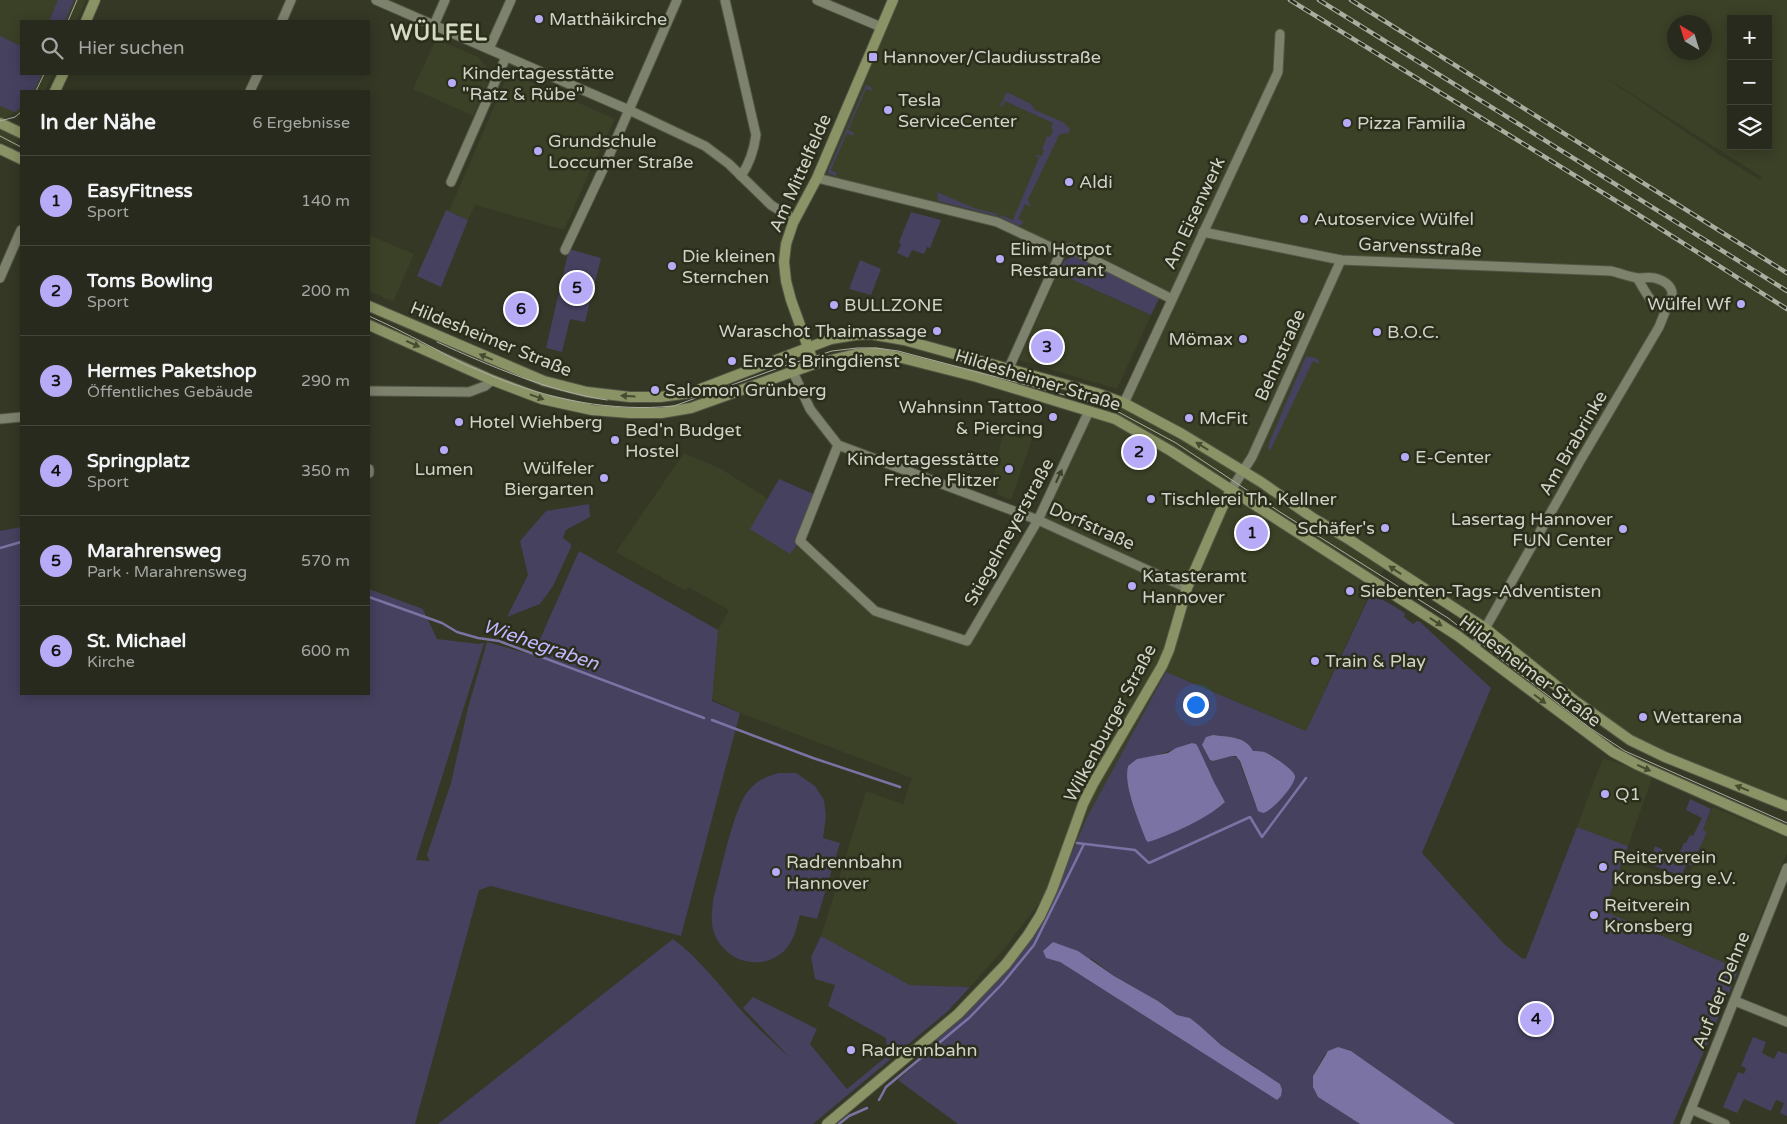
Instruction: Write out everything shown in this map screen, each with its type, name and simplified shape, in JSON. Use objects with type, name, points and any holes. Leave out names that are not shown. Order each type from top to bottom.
[{"type":"main road","points":[[86,20],[96,0]]},
{"type":"main road","name":"Am Mittelfelde","points":[[814,364],[786,281],[784,262],[786,244],[795,220],[817,178],[893,0]]},
{"type":"main road","points":[[55,90],[63,75]]},
{"type":"main road","points":[[0,123],[20,133]]},
{"type":"main road","points":[[0,149],[20,159]]},
{"type":"main road","name":"Hildesheimer Straße","points":[[370,306],[544,381],[587,392],[630,397],[660,397],[690,393],[832,339],[870,334],[904,340],[1096,393],[1124,403],[1182,434],[1244,471],[1313,518],[1357,544],[1485,628],[1581,706],[1630,740],[1665,757],[1787,806]]},
{"type":"main road","name":"Hildesheimer Straße","points":[[370,325],[492,380],[542,399],[584,408],[630,413],[662,413],[691,408],[814,364],[856,354],[874,353],[898,357],[976,377],[1115,419],[1171,451],[1474,648],[1613,752],[1638,765],[1787,831]]},
{"type":"main road","name":"Wilkenburger Straße","points":[[827,1124],[958,1014],[1006,964],[1028,936],[1052,890],[1092,784],[1162,666],[1169,650],[1186,588],[1232,490]]},
{"type":"street","points":[[282,20],[291,0]]},
{"type":"street","points":[[376,0],[629,110],[705,146],[720,156],[771,205],[795,220]]},
{"type":"street","points":[[434,25],[445,0]]},
{"type":"street","points":[[489,49],[511,0]]},
{"type":"street","points":[[566,250],[676,0]]},
{"type":"street","points":[[724,0],[756,135],[747,168],[741,176]]},
{"type":"street","points":[[817,0],[881,27]]},
{"type":"street","name":"Am Eisenwerk","points":[[1124,403],[1278,72],[1280,34]]},
{"type":"street","points":[[451,182],[506,57]]},
{"type":"street","points":[[250,90],[258,75]]},
{"type":"street","points":[[817,178],[997,222],[1062,252]]},
{"type":"street","points":[[0,278],[20,232]]},
{"type":"street","name":"Garvensstraße","points":[[1203,232],[1341,260],[1611,271],[1637,278],[1652,277],[1669,285],[1673,293],[1671,300],[1664,305]]},
{"type":"street","points":[[1008,370],[1062,252],[1070,248],[1172,299]]},
{"type":"street","name":"Behnstraße","points":[[1232,490],[1252,456],[1341,260]]},
{"type":"street","points":[[1637,278],[1653,301],[1664,305]]},
{"type":"street","name":"Am Brabrinke","points":[[1474,648],[1580,461],[1659,327],[1665,312],[1664,305]]},
{"type":"street","points":[[793,372],[810,409],[838,446]]},
{"type":"street","points":[[370,391],[469,392],[485,386],[492,380]]},
{"type":"street","name":"Stiegelmeyerstraße","points":[[838,446],[800,541],[875,611],[967,641],[1038,520],[1089,411]]},
{"type":"street","points":[[0,419],[20,417]]},
{"type":"street","name":"Dorfstraße","points":[[838,446],[1038,520],[1186,588]]},
{"type":"street","name":"Auf der Dehne","points":[[1685,1124],[1787,868]]},
{"type":"street","points":[[1735,1001],[1787,1022]]},
{"type":"street","points":[[1691,1109],[1725,1124]]},
{"type":"shaded area","points":[[0,0],[86,0],[77,20],[20,20],[20,75],[53,75],[45,90],[20,90],[20,114],[15,112],[4,119],[0,117]]},
{"type":"shaded area","points":[[58,0],[74,0],[65,20],[49,20]]},
{"type":"shaded area","points":[[893,0],[1787,0],[1787,806],[1665,757],[1574,700],[1389,563],[1375,582],[1306,731],[1166,672],[1086,819],[1066,867],[1005,948],[970,987],[910,985],[821,936],[866,791],[903,804],[912,778],[740,713],[712,699],[718,630],[729,610],[688,587],[686,591],[616,552],[684,453],[721,469],[765,497],[798,544],[874,613],[964,642],[1037,517],[1088,411],[1115,419],[1172,299],[1070,248],[1061,252],[1023,233],[817,178]],"holes":[[[1594,70],[1762,177],[1760,180],[1717,153]]]},
{"type":"shaded area","points":[[0,36],[20,46],[20,75],[42,75],[34,90],[20,90],[20,108],[15,112],[0,106]]},
{"type":"shaded area","name":"Kindertagesstätte \"Ratz & Rübe\"","points":[[436,39],[478,57],[491,72],[473,116],[413,89]]},
{"type":"shaded area","name":"Grundschule Loccumer Straße","points":[[509,72],[615,119],[564,230],[475,205],[468,220],[449,211]]},
{"type":"shaded area","points":[[866,85],[871,87],[872,91],[866,89],[848,130],[854,133],[853,136],[847,133],[831,170],[837,173],[836,176],[829,174],[828,171]]},
{"type":"shaded area","points":[[1007,92],[1031,104],[1035,110],[1063,122],[1070,129],[1068,134],[1059,135],[1028,200],[1031,207],[1025,204],[1018,219],[1024,222],[1019,226],[1000,217],[1001,215],[1013,220],[1039,158],[1034,155],[1042,156],[1044,150],[1042,149],[1047,136],[1050,137],[1053,130],[1051,128],[1053,123],[1005,101],[1002,107],[1000,106]]},
{"type":"shaded area","points":[[0,128],[19,137],[15,146],[0,141]]},
{"type":"shaded area","points":[[937,192],[974,208],[998,214],[997,216],[938,201]]},
{"type":"shaded area","points":[[446,210],[468,220],[441,287],[417,276]]},
{"type":"shaded area","points":[[911,212],[941,220],[930,248],[927,247],[924,254],[912,250],[908,258],[897,253],[901,244],[899,242]]},
{"type":"shaded area","points":[[370,235],[414,254],[393,302],[370,291]]},
{"type":"shaded area","points":[[569,249],[601,258],[585,322],[570,319],[562,352],[546,348]]},
{"type":"shaded area","points":[[1076,254],[1160,296],[1151,315],[1058,273],[1064,261]]},
{"type":"shaded area","points":[[860,260],[881,269],[871,295],[849,289]]},
{"type":"shaded area","points":[[1058,273],[1151,315],[1117,389],[1019,360]]},
{"type":"shaded area","points":[[1306,356],[1318,359],[1320,364],[1313,361],[1270,451],[1268,448],[1269,443]]},
{"type":"shaded area","name":"Kindertagesstätte Freche Flitzer","points":[[1003,433],[1022,439],[1024,434],[1032,437],[1011,500],[996,494],[999,485],[992,483]]},
{"type":"shaded area","points":[[779,479],[818,496],[800,541],[790,554],[750,529]]},
{"type":"shaded area","points":[[589,504],[590,517],[566,530],[563,538],[571,544],[571,547],[553,586],[540,604],[507,617],[528,575],[520,541],[546,511]]},
{"type":"shaded area","points":[[20,527],[20,695],[370,695],[370,589],[423,609],[437,639],[484,643],[416,860],[430,861],[427,855],[451,783],[468,708],[487,642],[533,655],[579,551],[718,630],[712,701],[740,713],[681,936],[491,886],[479,890],[415,1124],[0,1124],[0,531]]},
{"type":"shaded area","points":[[1371,593],[1402,611],[1405,614],[1404,617],[1413,624],[1417,621],[1420,622],[1491,688],[1422,853],[1504,944],[1523,959],[1526,958],[1577,827],[1628,846],[1604,911],[1739,969],[1673,1124],[1455,1124],[1351,1051],[1342,1049],[1331,1050],[1327,1053],[1313,1076],[1318,1097],[1360,1124],[958,1124],[898,1080],[920,1060],[914,1052],[1006,964],[1066,867],[1086,819],[1166,672],[1306,731]],"holes":[[[1213,735],[1230,737],[1246,742],[1253,751],[1271,755],[1295,775],[1256,806],[1238,758],[1232,756],[1213,761],[1210,760],[1202,745]],[[1192,743],[1225,802],[1216,810],[1140,822],[1130,794],[1127,779],[1128,766]],[[1092,959],[1114,976],[1158,1001],[1177,1015],[1190,1018],[1221,1045],[1257,1068],[1192,1046],[1060,962]]]},
{"type":"shaded area","points":[[1213,735],[1230,737],[1246,742],[1253,751],[1263,752],[1272,756],[1294,773],[1292,785],[1272,808],[1263,813],[1258,811],[1240,761],[1236,756],[1210,760],[1202,745],[1206,737]]},
{"type":"shaded area","points":[[1192,743],[1198,747],[1225,802],[1210,814],[1189,825],[1148,842],[1132,803],[1127,774],[1128,766],[1137,759],[1168,753],[1176,748]]},
{"type":"shaded area","points":[[1603,758],[1653,775],[1628,846],[1577,827]]},
{"type":"shaded area","name":"Radrennbahn Hannover","points":[[779,773],[796,773],[815,786],[824,800],[826,816],[823,838],[840,843],[817,919],[800,915],[793,938],[785,950],[776,957],[766,961],[746,961],[728,952],[715,935],[712,922],[713,900],[733,825],[743,798],[759,781]]},
{"type":"shaded area","points":[[1690,799],[1711,809],[1703,830],[1707,832],[1692,866],[1687,864],[1681,876],[1649,864],[1655,846],[1662,849],[1665,855],[1677,858],[1684,843],[1686,843],[1690,835],[1693,836],[1702,818],[1686,810]]},
{"type":"shaded area","points":[[1713,807],[1787,838],[1787,853],[1739,969],[1604,911],[1624,859],[1686,882],[1707,833],[1703,830]]},
{"type":"shaded area","points":[[821,936],[910,985],[970,987],[948,1011],[813,1124],[438,1124],[673,939],[700,963],[764,1034],[790,1058],[743,1008],[753,997],[817,1029],[810,1044],[847,1089],[887,1056],[886,1038],[828,1006],[835,985],[815,979],[811,957]]},
{"type":"shaded area","points":[[1053,942],[1078,951],[1177,1015],[1190,1018],[1221,1045],[1280,1084],[1281,1096],[1277,1100],[1060,962],[1046,958],[1043,951]]},
{"type":"shaded area","points":[[1753,1037],[1766,1042],[1762,1053],[1774,1059],[1778,1051],[1787,1054],[1787,1116],[1780,1113],[1784,1103],[1776,1100],[1771,1111],[1744,1099],[1737,1113],[1723,1107],[1738,1072],[1744,1074],[1746,1068],[1741,1066]]},
{"type":"shaded area","points":[[1338,1047],[1351,1051],[1455,1124],[1360,1124],[1318,1097],[1313,1087],[1313,1076],[1328,1051]]},
{"type":"waterway","name":"Wiehegraben","points":[[0,548],[20,542]]},
{"type":"waterway","name":"Wiehegraben","points":[[370,597],[442,623],[457,632],[499,641],[704,718]]},
{"type":"waterway","name":"Wiehegraben","points":[[712,720],[813,758],[900,787]]},
{"type":"waterway","points":[[1077,843],[1135,850],[1149,863],[1250,817],[1262,837],[1306,778]]},
{"type":"waterway","points":[[879,1100],[886,1087],[969,1018],[1002,984],[1034,945],[1084,844]]},
{"type":"waterway","points":[[839,1124],[849,1116],[867,1108]]},
{"type":"tram line","points":[[68,20],[77,0]]},
{"type":"tram line","points":[[36,90],[44,75]]},
{"type":"tram line","points":[[0,121],[15,117],[20,113]]},
{"type":"tram line","points":[[0,136],[20,146]]},
{"type":"tram line","points":[[370,316],[492,376],[559,398],[604,405],[627,407],[674,406],[784,366],[832,351],[876,348],[898,351],[1113,409],[1176,443],[1280,512],[1448,618],[1590,728],[1625,751],[1787,823]]},
{"type":"tram line","points":[[437,342],[520,377],[563,391],[607,400]]},
{"type":"railway","points":[[1290,0],[1634,212],[1787,309]]},
{"type":"railway","points":[[1319,0],[1787,291]]},
{"type":"railway","points":[[1351,0],[1787,273]]},
{"type":"place","name":"Matthäikirche","points":[[539,19]]},
{"type":"place","name":"Hannover/Claudiusstraße","points":[[873,57]]},
{"type":"place","name":"Kindertagesstätte \"Ratz & Rübe\"","points":[[452,83]]},
{"type":"place","name":"Tesla ServiceCenter","points":[[888,110]]},
{"type":"place","name":"Pizza Familia","points":[[1347,123]]},
{"type":"place","name":"Grundschule Loccumer Straße","points":[[538,151]]},
{"type":"place","name":"Aldi","points":[[1069,182]]},
{"type":"place","name":"Autoservice Wülfel","points":[[1304,219]]},
{"type":"place","name":"Elim Hotpot Restaurant","points":[[1000,259]]},
{"type":"place","name":"Die kleinen Sternchen","points":[[672,266]]},
{"type":"place","name":"Marahrensweg","points":[[577,288]]},
{"type":"place","name":"Wülfel Wf","points":[[1741,304]]},
{"type":"place","name":"BULLZONE","points":[[834,305]]},
{"type":"place","name":"St. Michael","points":[[521,309]]},
{"type":"place","name":"Waraschot Thaimassage","points":[[937,331]]},
{"type":"place","name":"B.O.C.","points":[[1377,332]]},
{"type":"place","name":"Mömax","points":[[1243,339]]},
{"type":"place","name":"Hermes Paketshop","points":[[1047,347]]},
{"type":"place","name":"Enzo's Bringdienst","points":[[732,361]]},
{"type":"place","name":"Salomon Grünberg","points":[[655,390]]},
{"type":"place","name":"Wahnsinn Tattoo & Piercing","points":[[1053,417]]},
{"type":"place","name":"McFit","points":[[1189,418]]},
{"type":"place","name":"Hotel Wiehberg","points":[[459,422]]},
{"type":"place","name":"Bed'n Budget Hostel","points":[[615,440]]},
{"type":"place","name":"Lumen","points":[[444,450]]},
{"type":"place","name":"Toms Bowling","points":[[1139,452]]},
{"type":"place","name":"E-Center","points":[[1405,457]]},
{"type":"place","name":"Kindertagesstätte Freche Flitzer","points":[[1009,469]]},
{"type":"place","name":"Wülfeler Biergarten","points":[[604,478]]},
{"type":"place","name":"Tischlerei Th. Kellner","points":[[1151,499]]},
{"type":"place","name":"Schäfer's","points":[[1385,528]]},
{"type":"place","name":"Lasertag Hannover FUN Center","points":[[1623,529]]},
{"type":"place","name":"EasyFitness","points":[[1252,533]]},
{"type":"place","name":"Katasteramt Hannover","points":[[1132,586]]},
{"type":"place","name":"Siebenten-Tags-Adventisten","points":[[1350,591]]},
{"type":"place","name":"Train & Play","points":[[1315,661]]},
{"type":"place","name":"Wettarena","points":[[1643,717]]},
{"type":"place","name":"Q1","points":[[1605,794]]},
{"type":"place","name":"Reiterverein Kronsberg e.V.","points":[[1603,867]]},
{"type":"place","name":"Radrennbahn Hannover","points":[[776,872]]},
{"type":"place","name":"Reitverein Kronsberg","points":[[1594,915]]},
{"type":"place","name":"Springplatz","points":[[1536,1019]]},
{"type":"place","name":"Radrennbahn","points":[[851,1050]]},
{"type":"district","name":"WÜLFEL","points":[[439,32]]}]
